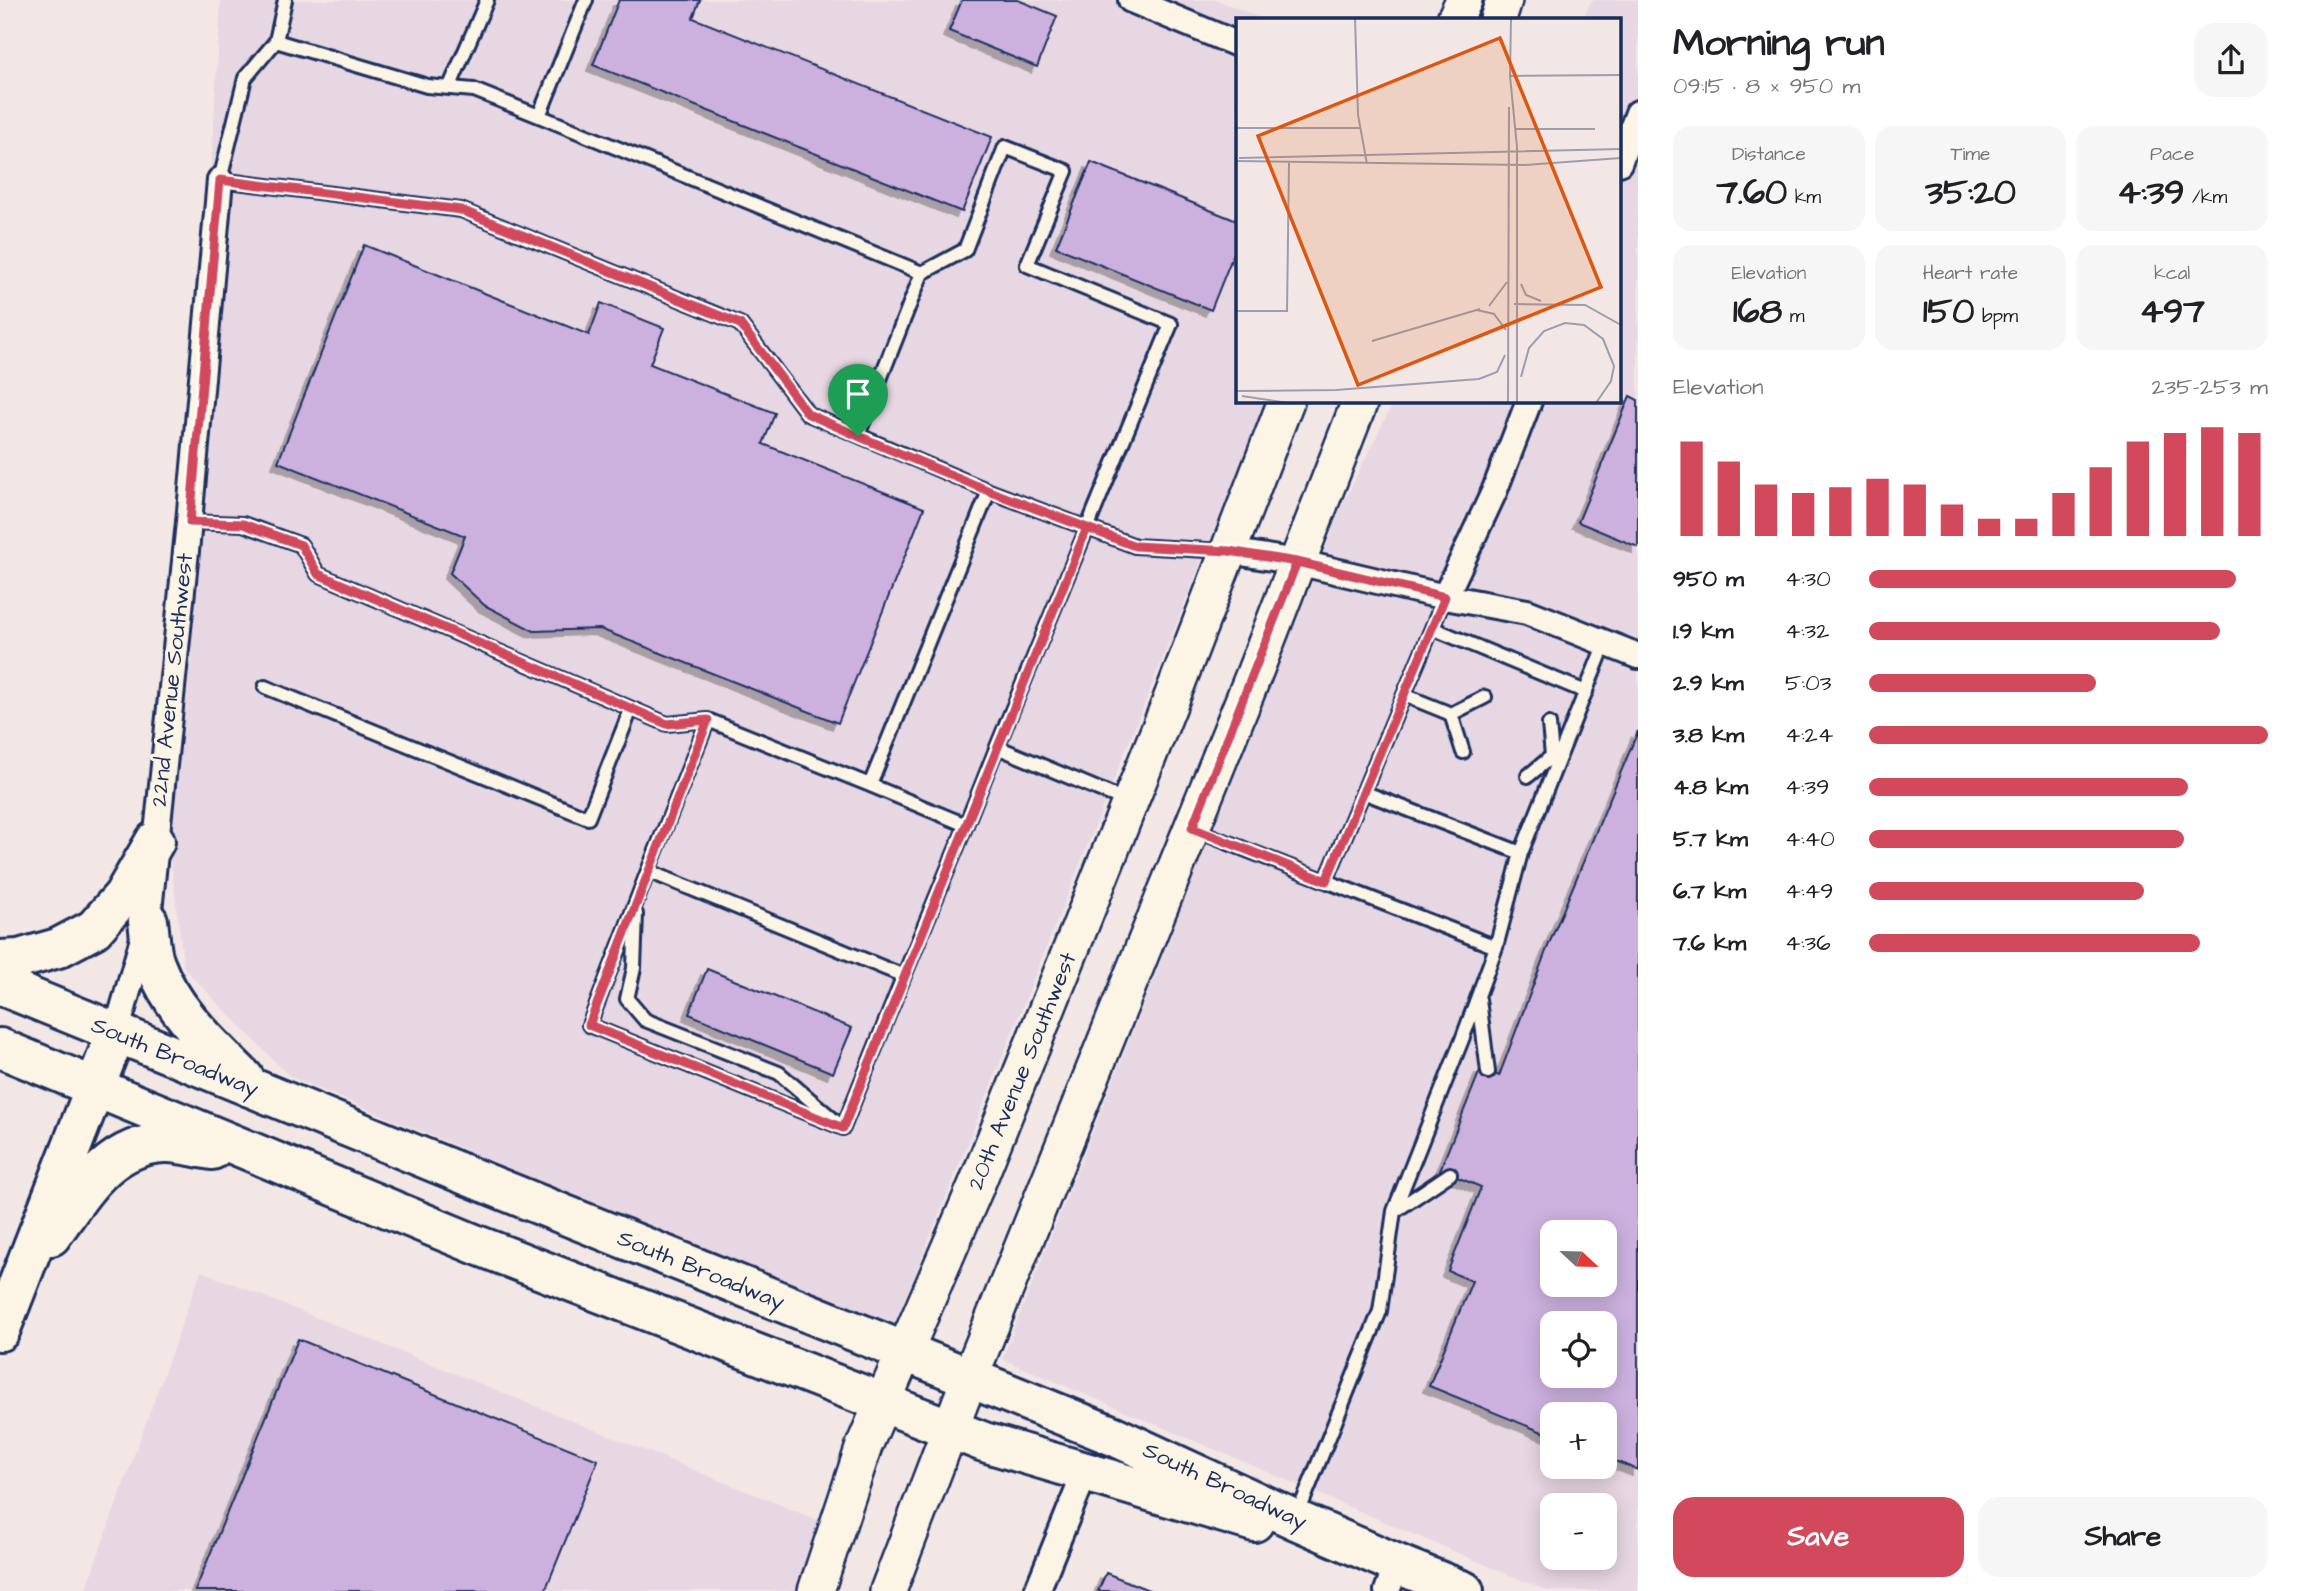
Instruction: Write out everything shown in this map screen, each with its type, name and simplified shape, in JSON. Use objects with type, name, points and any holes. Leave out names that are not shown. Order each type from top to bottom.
[{"type":"main road","points":[[0,960],[19,960],[58,948],[94,929],[122,897],[155,841]]},
{"type":"main road","points":[[148,921],[154,961],[162,980],[187,1020],[255,1090]]},
{"type":"main road","name":"South Broadway","points":[[0,985],[1114,1436],[1296,1520],[1392,1577]]},
{"type":"main road","name":"22nd Avenue Southwest","points":[[23,1274],[116,1033]]},
{"type":"main road","name":"South Broadway","points":[[0,1048],[477,1245],[984,1442],[1085,1473],[1392,1577],[1464,1591]]},
{"type":"main road","points":[[0,1331],[23,1274],[100,1170],[139,1146],[166,1142],[274,1161]]},
{"type":"street","points":[[1131,0],[1236,44]]},
{"type":"street","points":[[1455,18],[1464,0]]},
{"type":"street","points":[[1497,18],[1504,0]]},
{"type":"street","points":[[1620,160],[1638,113]]},
{"type":"street","name":"22nd Avenue Southwest","points":[[116,1033],[148,921],[190,522],[220,180]]},
{"type":"street","name":"20th Avenue Southwest","points":[[816,1591],[864,1446],[981,1173],[1286,402]]},
{"type":"street","points":[[888,1591],[970,1377],[1192,828],[1360,402]]},
{"type":"street","points":[[1445,597],[1494,492],[1529,402]]},
{"type":"street","points":[[1229,551],[1297,562],[1445,597],[1527,612],[1638,656]]},
{"type":"street","points":[[1037,1591],[1085,1473]]},
{"type":"lane","points":[[285,0],[276,41],[244,78],[220,180],[461,210],[740,324],[808,414],[989,491],[1135,546],[1229,551]]},
{"type":"lane","points":[[450,86],[487,0]]},
{"type":"lane","points":[[539,116],[586,0]]},
{"type":"lane","points":[[276,41],[427,86],[474,90],[922,273]]},
{"type":"lane","points":[[843,1128],[1171,324],[1027,265],[1066,171],[1005,147],[965,250],[922,273],[858,436]]},
{"type":"lane","points":[[870,785],[989,491]]},
{"type":"lane","points":[[190,522],[243,524],[301,545],[318,574],[631,709],[667,724],[708,720],[966,825]]},
{"type":"lane","points":[[1326,881],[1445,597]]},
{"type":"lane","points":[[1432,628],[1586,692]]},
{"type":"lane","points":[[1296,1520],[1380,1311],[1395,1212],[1496,947],[1521,853],[1555,757],[1586,692],[1605,643]]},
{"type":"lane","points":[[265,687],[588,818],[631,709]]},
{"type":"lane","points":[[1404,695],[1451,713],[1485,697]]},
{"type":"lane","points":[[1451,713],[1463,752]]},
{"type":"lane","points":[[708,720],[589,1025],[843,1128]]},
{"type":"lane","points":[[1549,724],[1555,757]]},
{"type":"lane","points":[[997,747],[1129,803]]},
{"type":"lane","points":[[1528,776],[1555,757]]},
{"type":"lane","points":[[1363,792],[1521,853]]},
{"type":"lane","points":[[1192,828],[1496,947]]},
{"type":"lane","points":[[648,871],[904,976]]},
{"type":"lane","points":[[636,903],[634,968],[626,999],[645,1020],[779,1073],[843,1128]]},
{"type":"lane","points":[[1478,994],[1488,1072]]},
{"type":"lane","points":[[1395,1212],[1450,1174]]},
{"type":"shaded area","points":[[221,0],[1217,0],[1261,18],[1236,18],[1236,402],[1269,402],[1213,533],[893,1329],[289,1076],[184,968],[171,861]]},
{"type":"shaded area","points":[[1592,0],[1638,0],[1638,1591],[1547,1591],[1002,1359],[1342,506],[1394,402],[1620,402],[1620,18],[1583,18]]},
{"type":"shaded area","points":[[201,1271],[820,1521],[797,1591],[85,1591]]},
{"type":"building","points":[[619,0],[700,0],[693,18],[992,137],[962,212],[593,65]]},
{"type":"building","points":[[962,0],[1018,0],[1057,16],[1037,67],[949,31]]},
{"type":"building","points":[[1091,162],[1236,221],[1236,248],[1211,310],[1056,247]]},
{"type":"building","points":[[364,245],[589,335],[601,303],[664,328],[650,364],[775,413],[763,444],[924,508],[838,723],[600,629],[534,631],[484,605],[450,573],[465,536],[278,462]]},
{"type":"building","points":[[1630,396],[1638,400],[1638,547],[1578,522]]},
{"type":"building","points":[[1638,731],[1638,1470],[1617,1462],[1617,1402],[1540,1402],[1540,1431],[1429,1386],[1472,1281],[1448,1271],[1481,1187],[1440,1170],[1481,1068],[1499,1076],[1546,951]]},
{"type":"building","points":[[707,969],[852,1028],[833,1073],[689,1014]]},
{"type":"building","points":[[298,1339],[598,1460],[545,1591],[195,1591]]},
{"type":"building","points":[[1106,1573],[1151,1591],[1098,1591]]},
{"type":"route","points":[[858,436],[808,414],[740,324],[461,210],[220,180],[190,522],[243,524],[301,545],[318,574],[667,724],[708,720],[589,1025],[843,1128],[1087,528],[1135,546],[1229,551],[1297,562],[1445,597],[1326,881],[1192,828],[1297,562],[1229,551],[1135,546],[989,491],[858,436]]}]
